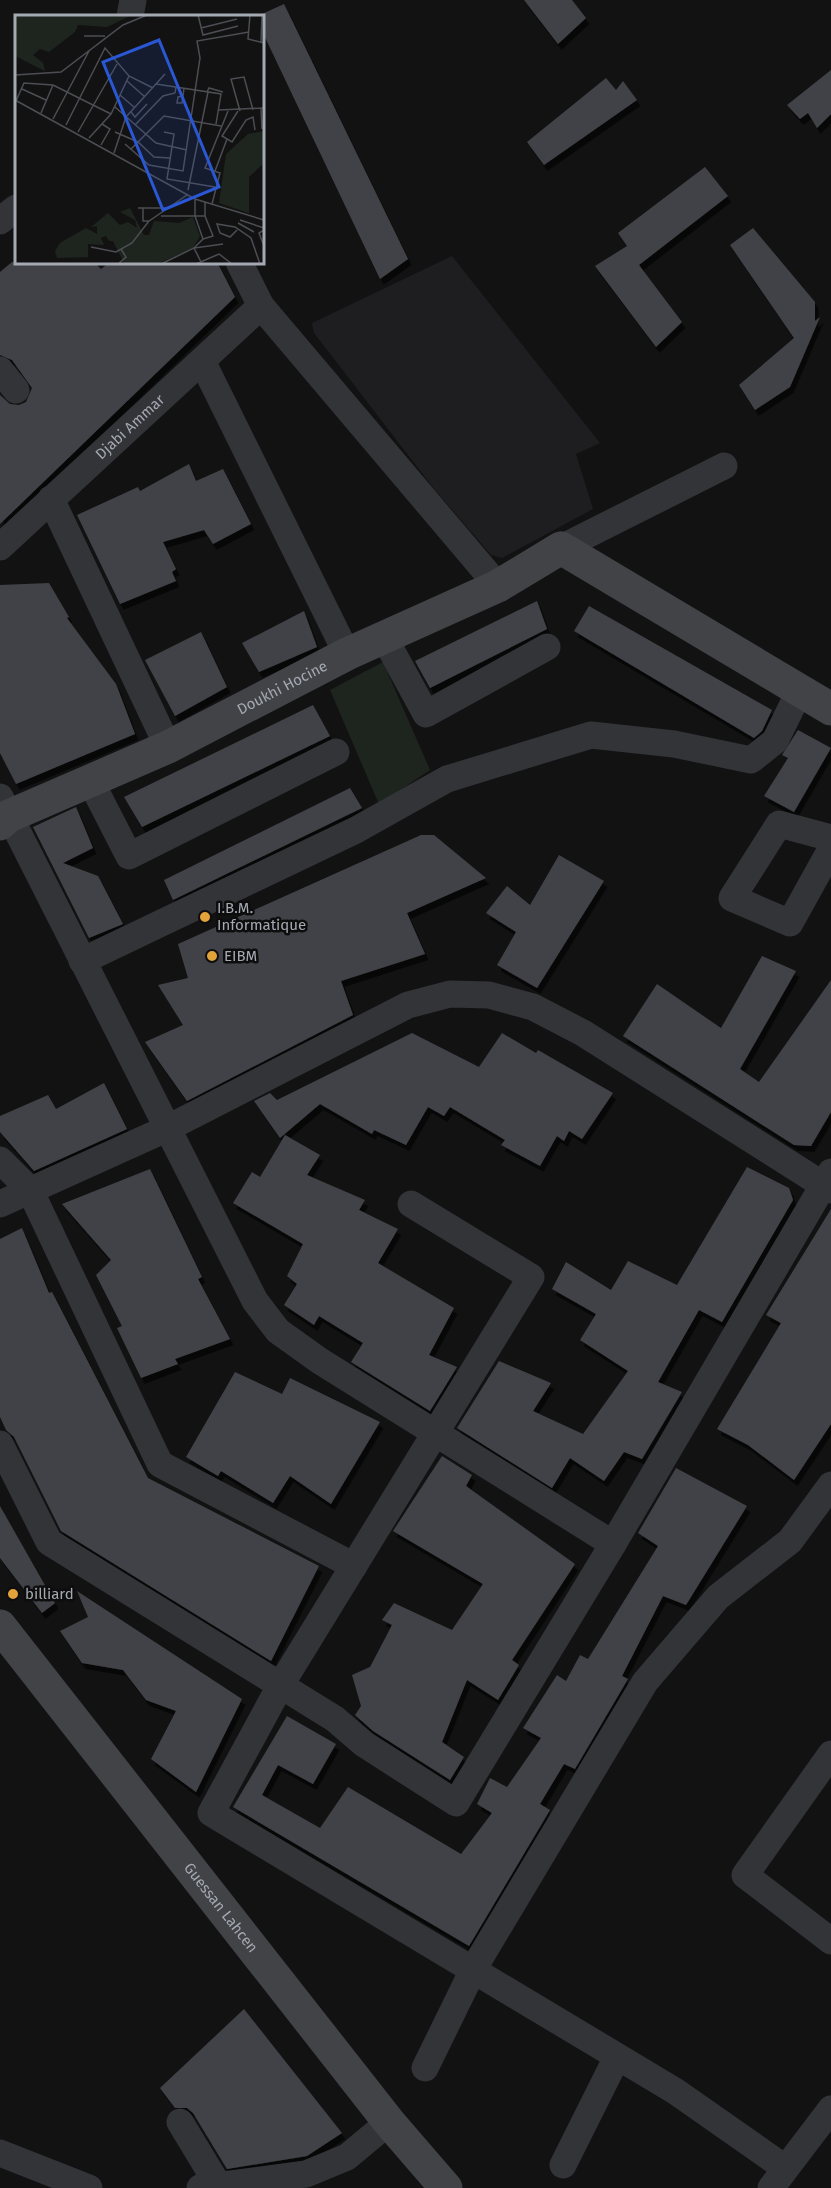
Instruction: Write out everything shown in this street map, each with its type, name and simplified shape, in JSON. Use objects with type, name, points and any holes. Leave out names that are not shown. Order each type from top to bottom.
[{"type":"street","points":[[130,15],[132,0]]},
{"type":"street","points":[[0,221],[15,209]]},
{"type":"street","points":[[240,264],[261,306],[498,586]]},
{"type":"street","name":"Djabi Ammar","points":[[0,547],[261,306]]},
{"type":"street","points":[[202,360],[347,654]]},
{"type":"street","points":[[561,548],[724,466]]},
{"type":"street","points":[[51,499],[168,747]]},
{"type":"street","points":[[561,548],[831,709]]},
{"type":"street","name":"Doukhi Hocine","points":[[3,812],[90,780],[168,747],[347,654],[498,586],[561,548]]},
{"type":"street","points":[[384,637],[426,714],[547,647]]},
{"type":"street","points":[[82,961],[356,830],[447,779],[557,745],[591,735],[674,744],[751,760],[775,741],[800,690]]},
{"type":"street","points":[[90,780],[129,856],[336,752]]},
{"type":"street","points":[[3,812],[82,961],[255,1301],[278,1331],[320,1362],[436,1432],[613,1545]]},
{"type":"street","points":[[831,838],[779,824],[732,898],[789,923],[831,849]]},
{"type":"street","points":[[0,1204],[166,1129],[408,1005],[450,994],[489,995],[534,1007],[583,1033],[828,1182],[613,1545],[456,1803],[364,1744],[335,1719],[49,1542],[0,1444]]},
{"type":"street","points":[[0,1160],[30,1190],[159,1464],[354,1566]]},
{"type":"street","points":[[411,1204],[531,1277],[280,1686],[211,1813],[474,1968],[675,2091],[778,2178],[831,2109]]},
{"type":"street","points":[[425,2068],[474,1968],[645,1682],[718,1597],[790,1541],[831,1485]]},
{"type":"street","name":"Guessan Lahcen","points":[[0,1626],[389,2122],[446,2188]]},
{"type":"street","points":[[831,1754],[745,1875],[831,1941]]},
{"type":"street","points":[[563,2165],[617,2057]]},
{"type":"street","points":[[180,2122],[209,2187],[303,2181],[348,2157],[389,2122]]},
{"type":"street","points":[[0,2153],[89,2188]]},
{"type":"shaded area","points":[[452,256],[600,443],[576,454],[593,509],[502,558],[491,555],[435,490],[314,333],[312,323]]},
{"type":"shaded area","points":[[383,662],[430,770],[379,804],[330,690]]},
{"type":"building","points":[[524,0],[572,0],[586,18],[558,44]]},
{"type":"building","points":[[284,4],[408,259],[380,279],[264,35],[264,15],[262,14]]},
{"type":"building","points":[[831,70],[831,114],[817,128],[808,113],[800,119],[787,105]]},
{"type":"building","points":[[606,78],[616,90],[623,81],[637,100],[544,165],[527,142]]},
{"type":"building","points":[[705,167],[728,196],[639,265],[682,322],[656,347],[595,266],[627,246],[618,233]]},
{"type":"building","points":[[753,228],[815,302],[815,321],[820,317],[790,387],[755,410],[739,385],[794,338],[730,245]]},
{"type":"building","points":[[12,262],[15,264],[96,264],[101,269],[107,264],[218,264],[235,297],[0,524],[0,395],[10,404],[19,405],[26,402],[32,388],[12,360],[0,355],[0,272]]},
{"type":"building","points":[[189,464],[196,481],[223,469],[251,524],[213,544],[204,530],[163,542],[176,569],[172,572],[176,581],[120,604],[77,515],[138,487],[140,491]]},
{"type":"building","points":[[49,583],[69,617],[67,618],[116,684],[135,734],[16,784],[0,753],[0,585]]},
{"type":"building","points":[[537,601],[547,629],[430,688],[415,661]]},
{"type":"building","points":[[589,606],[772,710],[762,731],[754,738],[574,631]]},
{"type":"building","points":[[304,611],[317,647],[259,672],[242,643]]},
{"type":"building","points":[[201,632],[227,687],[175,716],[145,660]]},
{"type":"building","points":[[313,705],[330,736],[142,827],[124,797]]},
{"type":"building","points":[[798,730],[831,748],[794,812],[764,796],[788,758],[782,755]]},
{"type":"building","points":[[350,788],[362,808],[173,900],[164,880]]},
{"type":"building","points":[[76,807],[93,848],[63,863],[98,876],[123,924],[89,938],[33,827]]},
{"type":"building","points":[[421,835],[434,835],[486,878],[407,913],[425,954],[341,981],[353,1015],[187,1101],[145,1042],[183,1025],[158,985],[188,978],[178,944]]},
{"type":"building","points":[[559,855],[604,881],[537,988],[497,965],[516,932],[486,913],[507,886],[530,905]]},
{"type":"building","points":[[762,956],[796,971],[740,1069],[759,1082],[831,980],[831,1112],[811,1146],[794,1145],[623,1036],[657,984],[721,1028]]},
{"type":"building","points":[[412,1033],[479,1067],[502,1033],[536,1053],[538,1050],[613,1093],[582,1139],[569,1131],[564,1141],[557,1136],[540,1166],[501,1145],[505,1140],[450,1107],[444,1116],[428,1107],[406,1145],[374,1130],[372,1134],[320,1104],[280,1138],[254,1101],[270,1093],[277,1100]]},
{"type":"building","points":[[104,1083],[127,1129],[34,1171],[0,1132],[0,1116],[48,1095],[56,1109]]},
{"type":"building","points":[[285,1135],[320,1155],[307,1175],[365,1200],[359,1210],[398,1229],[378,1263],[454,1308],[429,1355],[457,1367],[430,1411],[351,1362],[363,1343],[319,1316],[314,1325],[284,1305],[297,1284],[287,1276],[303,1244],[233,1203],[252,1172],[260,1177]]},
{"type":"building","points":[[747,1167],[789,1188],[793,1200],[722,1322],[699,1310],[658,1382],[682,1392],[642,1459],[624,1452],[604,1481],[570,1458],[552,1488],[457,1428],[499,1361],[551,1383],[533,1411],[583,1434],[628,1371],[580,1340],[596,1314],[552,1289],[566,1262],[611,1290],[628,1261],[677,1285]]},
{"type":"building","points":[[150,1169],[202,1277],[198,1279],[230,1339],[175,1359],[178,1364],[141,1378],[117,1328],[122,1326],[96,1275],[111,1260],[62,1204]]},
{"type":"building","points":[[831,1209],[831,1424],[794,1480],[748,1445],[717,1429],[781,1323],[766,1315]]},
{"type":"building","points":[[22,1228],[49,1293],[52,1292],[148,1478],[319,1566],[271,1661],[61,1531],[14,1437],[6,1430],[0,1417],[0,1239]]},
{"type":"building","points":[[235,1372],[282,1394],[290,1378],[380,1422],[331,1504],[290,1476],[273,1503],[221,1471],[218,1476],[186,1457]]},
{"type":"building","points":[[442,1456],[472,1475],[466,1486],[575,1564],[512,1660],[519,1665],[498,1700],[467,1680],[442,1742],[464,1757],[450,1780],[373,1731],[355,1715],[361,1706],[352,1675],[370,1667],[392,1625],[382,1620],[394,1603],[452,1630],[483,1584],[393,1531]]},
{"type":"building","points":[[676,1468],[747,1506],[686,1605],[663,1596],[622,1676],[628,1679],[575,1769],[564,1764],[540,1804],[550,1810],[469,1946],[233,1807],[287,1716],[336,1744],[313,1784],[278,1765],[262,1795],[320,1828],[348,1787],[461,1854],[492,1813],[477,1804],[490,1778],[507,1787],[541,1738],[523,1728],[557,1675],[566,1681],[580,1655],[588,1659],[658,1546],[638,1533]]},
{"type":"building","points":[[0,1506],[55,1603],[42,1613],[0,1558]]},
{"type":"building","points":[[77,1591],[242,1699],[196,1792],[151,1759],[176,1711],[146,1700],[123,1670],[82,1663],[60,1631],[88,1617]]},
{"type":"building","points":[[244,2009],[342,2133],[307,2156],[227,2169],[193,2113],[187,2108],[175,2108],[160,2088]]},
{"type":"place","name":"I.B.M. Informatique","points":[[205,917]]},
{"type":"place","name":"EIBM","points":[[212,956]]},
{"type":"place","name":"billiard","points":[[13,1594]]}]
